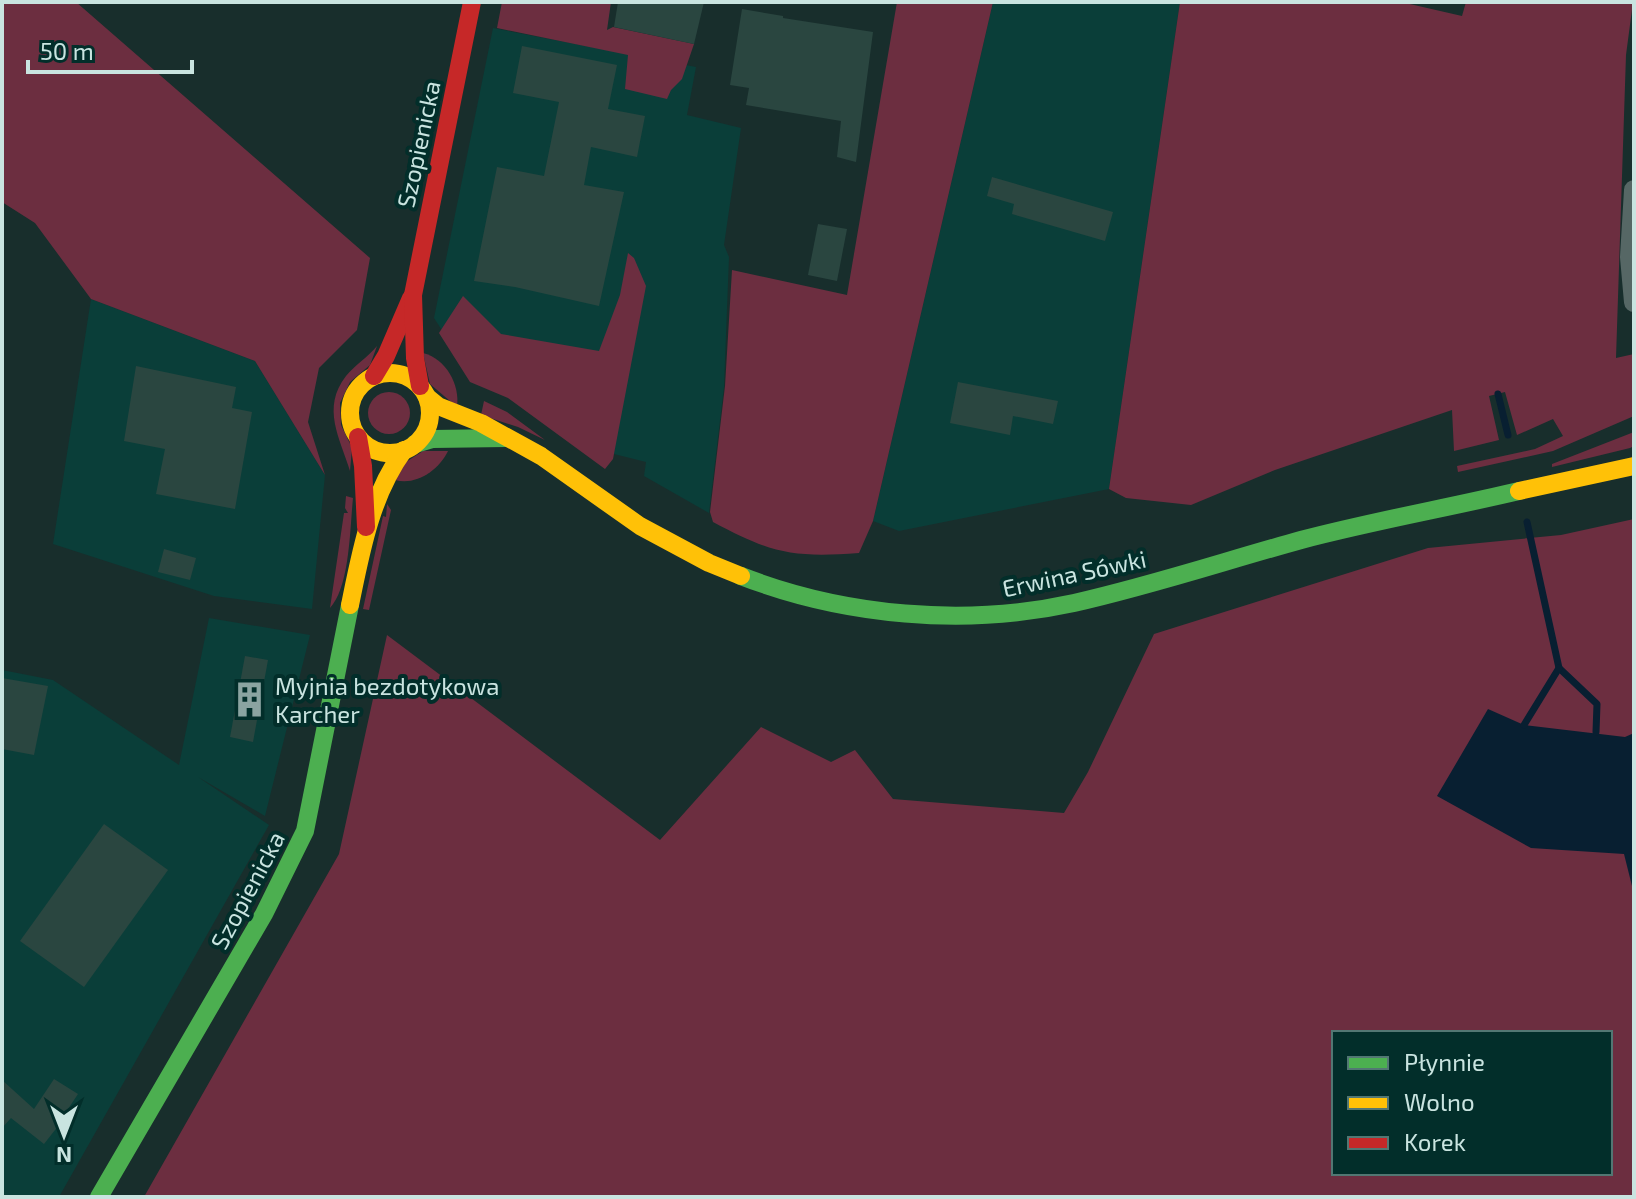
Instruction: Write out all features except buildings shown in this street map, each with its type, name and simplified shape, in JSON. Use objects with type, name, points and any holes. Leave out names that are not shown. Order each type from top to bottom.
[{"type":"street","name":"Szopienicka","points":[[374,376],[382,365],[413,295],[472,2]]},
{"type":"street","points":[[1633,291],[1630,257],[1634,190]]},
{"type":"street","name":"Szopienicka","points":[[413,295],[415,358],[423,392]]},
{"type":"street","points":[[397,373],[423,392],[430,409],[429,422],[424,434],[409,447],[378,451],[358,437],[350,415],[351,403],[356,392],[374,376],[397,373]]},
{"type":"street","name":"Erwina Sówki","points":[[423,392],[438,406],[481,423],[541,456],[648,531],[681,550],[737,575],[840,604],[880,611],[936,615],[1000,614],[1073,603],[1374,523],[1634,466]]},
{"type":"street","name":"Szopienicka","points":[[358,437],[363,466],[366,527]]},
{"type":"street","name":"Erwina Sówki","points":[[409,447],[432,439],[506,438]]},
{"type":"street","name":"Szopienicka","points":[[99,1197],[264,914],[305,831],[366,527],[396,461],[409,447]]},
{"type":"shaded area","points":[[2,2],[76,2],[370,258],[357,330],[319,368],[308,422],[325,475],[255,361],[91,299],[35,223],[2,202]]},
{"type":"shaded area","points":[[502,2],[611,2],[607,30],[613,27],[694,44],[682,79],[667,99],[625,89],[628,55],[497,28]]},
{"type":"shaded area","points":[[897,2],[993,2],[873,521],[859,553],[816,555],[783,551],[751,541],[713,522],[710,512],[725,386],[732,270],[847,295]]},
{"type":"shaded area","points":[[993,2],[1180,2],[1109,489],[899,531],[873,521]]},
{"type":"shaded area","points":[[1180,2],[1401,2],[1462,16],[1466,2],[1633,2],[1626,55],[1616,358],[1634,354],[1634,416],[1553,451],[1458,472],[1457,466],[1535,449],[1563,436],[1553,419],[1517,435],[1505,392],[1489,396],[1499,440],[1454,451],[1452,410],[1275,470],[1191,505],[1126,498],[1109,489]]},
{"type":"shaded area","points":[[493,28],[696,67],[687,115],[741,128],[724,245],[729,257],[724,387],[709,513],[644,476],[646,462],[606,452],[449,341],[434,318]]},
{"type":"shaded area","points":[[628,253],[634,258],[646,286],[613,459],[605,469],[508,398],[470,382],[439,333],[463,296],[501,334],[599,351],[620,295]]},
{"type":"shaded area","points":[[91,299],[255,361],[325,475],[312,609],[214,596],[53,544]]},
{"type":"shaded area","points":[[377,346],[370,365],[350,382],[340,403],[341,425],[352,448],[350,471],[335,423],[335,400],[346,376]]},
{"type":"shaded area","points":[[423,353],[438,361],[450,374],[456,390],[457,407],[430,384]]},
{"type":"shaded area","points":[[389,392],[404,398],[410,413],[404,428],[389,434],[374,428],[368,413],[374,398]]},
{"type":"shaded area","points":[[484,401],[507,412],[545,440],[481,415]]},
{"type":"shaded area","points":[[1634,432],[1634,446],[1630,448],[1552,467],[1552,464]]},
{"type":"shaded area","points":[[423,451],[448,451],[426,475],[411,481],[395,480],[406,462]]},
{"type":"shaded area","points":[[346,496],[353,498],[348,556],[342,586],[330,608],[344,513],[348,513]]},
{"type":"shaded area","points":[[387,504],[391,510],[369,610],[363,609],[383,516],[386,517]]},
{"type":"shaded area","points":[[1634,519],[1634,1197],[144,1197],[339,854],[387,635],[660,840],[761,727],[831,762],[855,750],[893,799],[1064,813],[1088,772],[1154,634],[1428,548],[1561,535]]},
{"type":"shaded area","points":[[209,618],[310,635],[265,816],[198,777],[269,825],[59,1197],[2,1197],[2,670],[53,680],[179,765]]},
{"type":"water","points":[[1488,709],[1524,725],[1625,737],[1634,733],[1634,894],[1624,854],[1531,848],[1437,796]]},
{"type":"waterway","points":[[1498,394],[1508,435]]},
{"type":"waterway","points":[[1527,522],[1559,668],[1597,704],[1596,732]]},
{"type":"waterway","points":[[1524,725],[1559,668]]},
{"type":"traffic: fast","points":[[415,444],[432,439],[506,438]]},
{"type":"traffic: fast","points":[[741,576],[780,590],[863,608],[905,614],[990,615],[1074,603],[1328,533],[1519,491]]},
{"type":"traffic: fast","points":[[99,1197],[264,914],[305,831],[350,605]]},
{"type":"traffic: slow","points":[[390,373],[405,376],[418,385],[427,398],[430,413],[427,428],[418,441],[405,450],[390,453],[375,450],[362,441],[353,428],[350,413],[353,398],[362,385],[375,376],[390,373]]},
{"type":"traffic: slow","points":[[427,397],[438,406],[481,423],[541,456],[640,526],[709,563],[741,576]]},
{"type":"traffic: slow","points":[[350,605],[375,505],[404,450]]},
{"type":"traffic: slow","points":[[1519,491],[1634,466]]},
{"type":"traffic: jam","points":[[420,386],[415,358],[413,295],[472,2]]},
{"type":"traffic: jam","points":[[374,376],[411,298]]},
{"type":"traffic: jam","points":[[358,437],[363,466],[366,527]]},
{"type":"place","name":"Myjnia bezdotykowa Karcher","points":[[249,699]]}]
